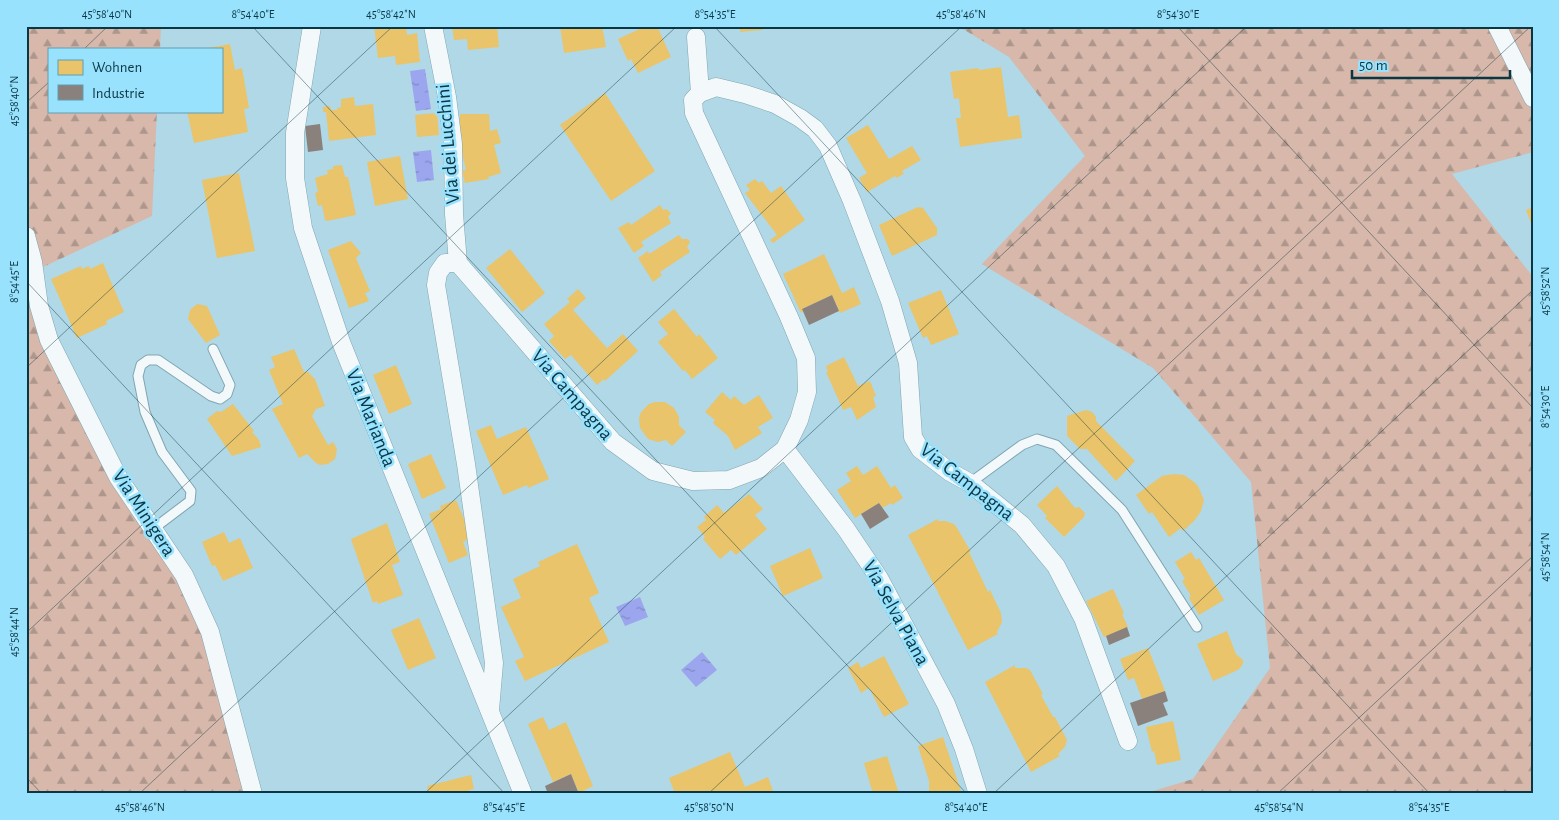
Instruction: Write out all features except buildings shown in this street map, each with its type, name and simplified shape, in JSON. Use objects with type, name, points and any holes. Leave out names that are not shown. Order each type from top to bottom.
[{"type":"street","name":"Via Marianda","points":[[312,26],[295,133],[295,178],[303,228],[340,342],[523,794]]},
{"type":"street","name":"Via dei Lucchini","points":[[433,26],[447,97],[453,144],[454,214],[458,263]]},
{"type":"street","points":[[1497,26],[1533,98]]},
{"type":"street","name":"Via Campagna","points":[[695,30],[700,93]]},
{"type":"street","name":"Via Campagna","points":[[458,263],[613,442],[653,470],[693,481],[729,480],[761,468],[786,449],[799,420],[807,392],[806,358],[789,317],[694,112],[693,100],[700,93],[716,87],[775,104],[800,118],[815,130],[828,146],[852,201],[890,301],[908,363],[913,437],[920,449],[950,472],[970,482],[1022,525],[1056,566],[1083,618],[1128,741]]},
{"type":"street","name":"Via Minigera","points":[[26,236],[33,262],[39,306],[49,340],[118,477],[184,575],[210,632],[253,794]]},
{"type":"street","points":[[458,263],[445,263],[438,273],[436,285],[466,464],[494,663],[490,710]]},
{"type":"street","name":"Via Selva Piana","points":[[786,449],[846,529],[879,578],[946,704],[964,750],[978,794]]},
{"type":"lane","points":[[153,529],[190,501],[191,491],[162,452],[145,412],[138,376],[141,366],[148,360],[158,360],[211,396],[220,399],[227,394],[230,385],[212,349]]},
{"type":"lane","points":[[970,482],[1022,444],[1037,439],[1056,445],[1122,510],[1197,626]]},
{"type":"green space","points":[[26,26],[161,26],[160,48],[48,48],[48,112],[157,112],[152,216],[41,268],[49,340],[184,575],[253,794],[26,794]]},
{"type":"green space","points":[[958,26],[1533,26],[1533,152],[1452,174],[1533,277],[1533,794],[1143,794],[1193,779],[1270,668],[1251,482],[1153,368],[982,264],[1085,156],[1009,57]]},
{"type":"water","points":[[425,69],[431,109],[416,111],[410,71]]},
{"type":"water","points":[[431,150],[434,180],[417,182],[413,152]]},
{"type":"water","points":[[640,597],[648,617],[625,626],[616,607]]},
{"type":"water","points":[[702,652],[717,670],[696,687],[681,670]]}]
